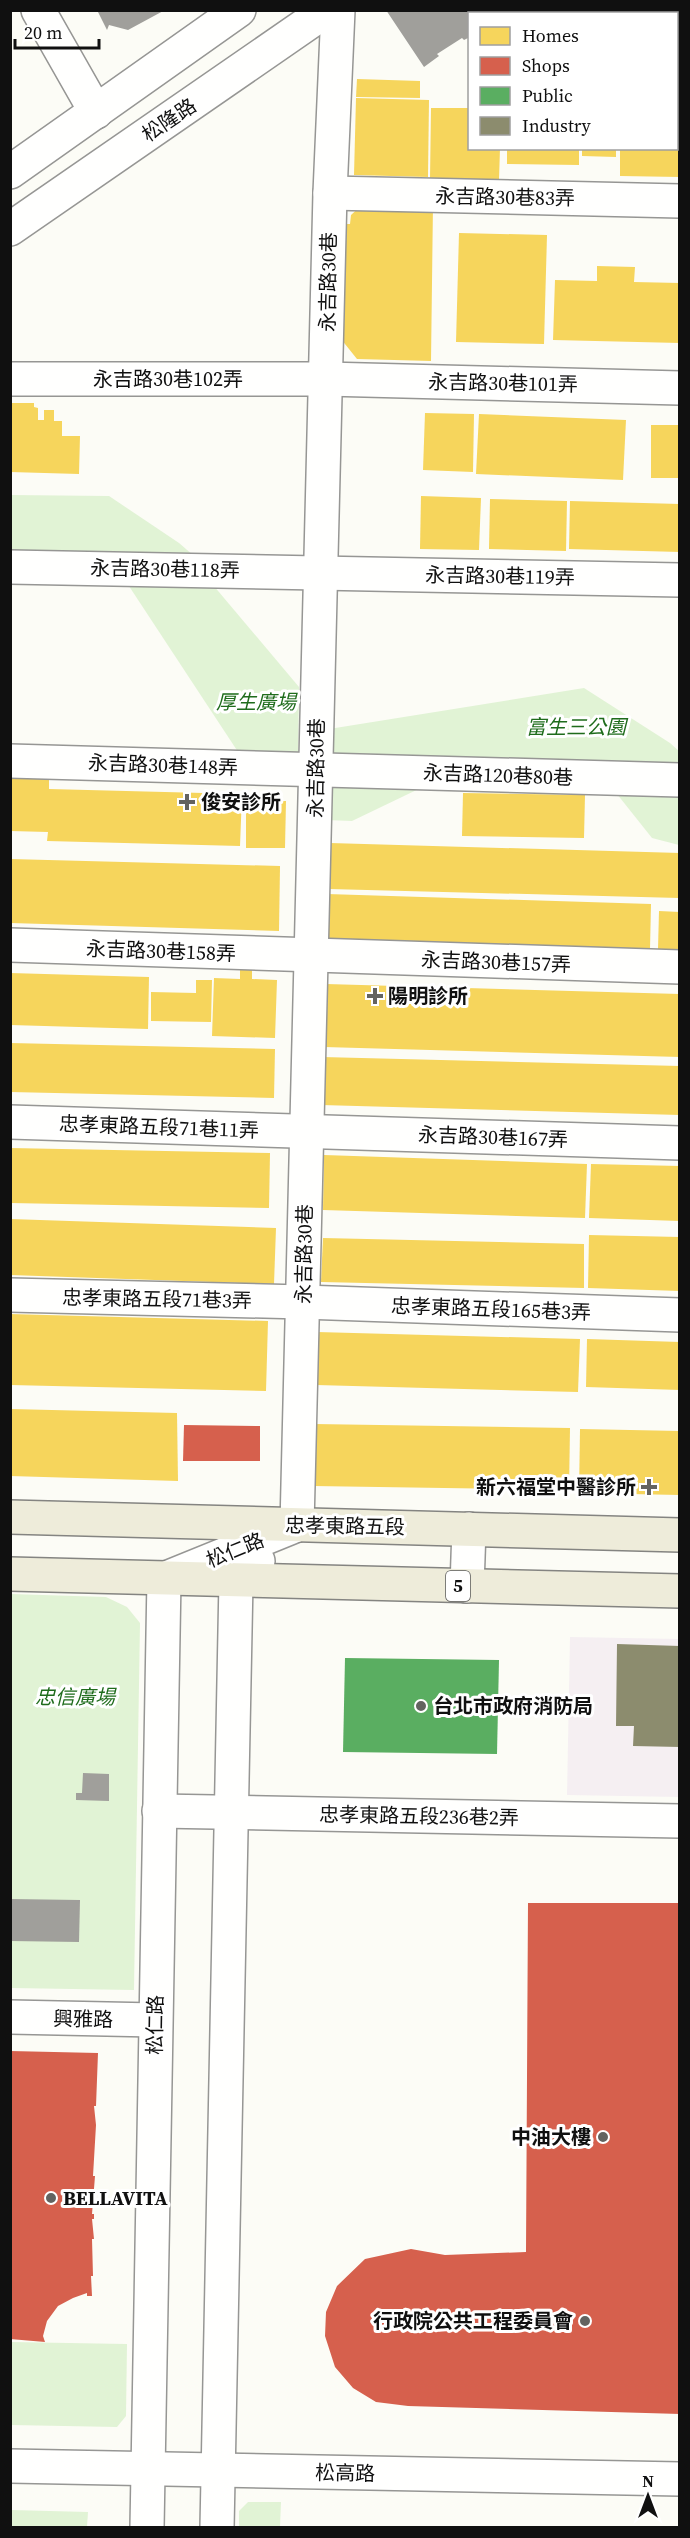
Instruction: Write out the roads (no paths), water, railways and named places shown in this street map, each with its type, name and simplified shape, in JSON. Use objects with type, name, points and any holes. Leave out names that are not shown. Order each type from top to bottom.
[{"type":"main road","name":"忠孝東路五段","points":[[10,1517],[680,1535]]},
{"type":"main road","name":"5","points":[[10,1574],[680,1591]]},
{"type":"street","points":[[38,10],[96,112]]},
{"type":"street","points":[[10,172],[239,10]]},
{"type":"street","name":"松隆路","points":[[10,229],[327,10]]},
{"type":"street","name":"永吉路30巷","points":[[297,1525],[330,193],[338,10]]},
{"type":"street","name":"永吉路30巷83弄","points":[[330,193],[680,201]]},
{"type":"street","name":"永吉路30巷102弄","points":[[10,379],[326,379]]},
{"type":"street","name":"永吉路30巷101弄","points":[[326,379],[680,388]]},
{"type":"street","name":"永吉路30巷118弄","points":[[10,567],[320,572]]},
{"type":"street","name":"永吉路30巷119弄","points":[[320,572],[680,580]]},
{"type":"street","name":"永吉路30巷148弄","points":[[10,761],[316,770]]},
{"type":"street","name":"永吉路120巷80巷","points":[[316,770],[680,780]]},
{"type":"street","name":"永吉路30巷158弄","points":[[10,945],[312,957]]},
{"type":"street","name":"永吉路30巷157弄","points":[[312,957],[680,967]]},
{"type":"street","name":"忠孝東路五段71巷11弄","points":[[10,1122],[307,1132]]},
{"type":"street","name":"永吉路30巷167弄","points":[[307,1132],[680,1143]]},
{"type":"street","name":"忠孝東路五段71巷3弄","points":[[10,1295],[303,1302]]},
{"type":"street","name":"忠孝東路五段165巷3弄","points":[[303,1302],[680,1315]]},
{"type":"street","name":"松仁路","points":[[147,2528],[164,1579],[297,1525]]},
{"type":"street","name":"松仁路","points":[[217,2528],[236,1581],[297,1525]]},
{"type":"street","points":[[467,1586],[469,1529]]},
{"type":"street","name":"忠孝東路五段236巷2弄","points":[[159,1811],[680,1821]]},
{"type":"street","name":"興雅路","points":[[10,2017],[155,2020]]},
{"type":"street","name":"松高路","points":[[10,2466],[680,2479]]},
{"type":"place","name":"俊安診所","points":[[187,802]]},
{"type":"place","name":"陽明診所","points":[[375,996]]},
{"type":"place","name":"新六福堂中醫診所","points":[[649,1487]]},
{"type":"place","name":"台北市政府消防局","points":[[421,1706]]},
{"type":"place","name":"中油大樓","points":[[603,2137]]},
{"type":"place","name":"BELLAVITA","points":[[51,2198]]},
{"type":"place","name":"行政院公共工程委員會","points":[[585,2321]]},
{"type":"park label","name":"厚生廣場","points":[[256,702]]},
{"type":"park label","name":"富生三公園","points":[[576,727]]},
{"type":"park label","name":"忠信廣場","points":[[75,1697]]}]
